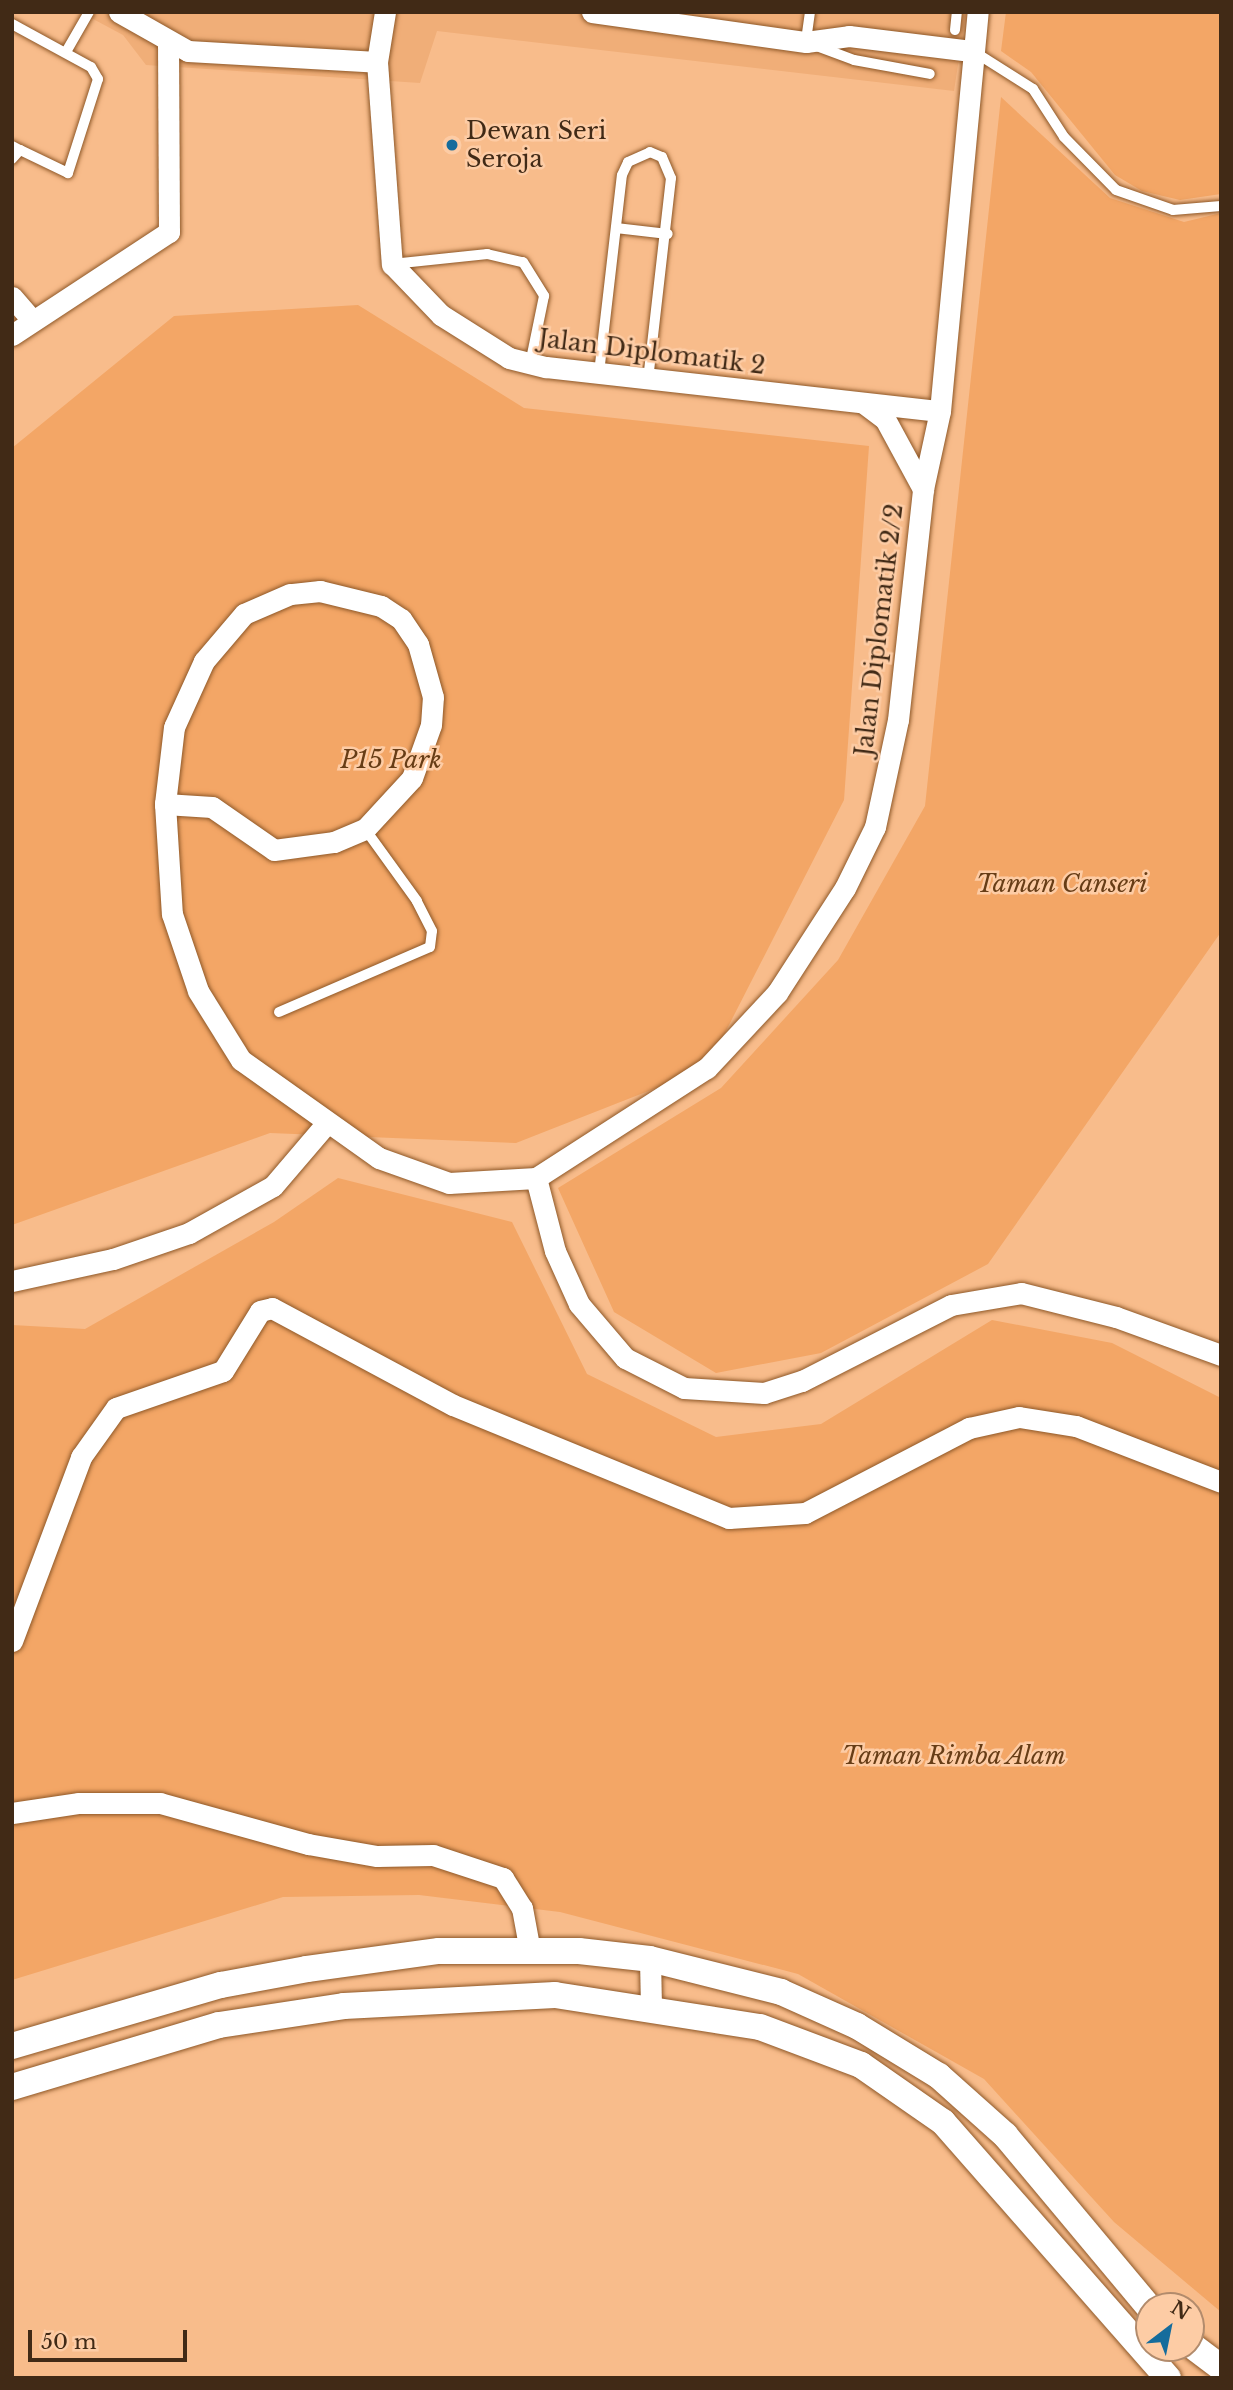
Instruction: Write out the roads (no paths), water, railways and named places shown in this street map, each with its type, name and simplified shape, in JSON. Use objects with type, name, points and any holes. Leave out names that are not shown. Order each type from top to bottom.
[{"type":"street","points":[[119,12],[168,43],[188,51],[377,62]]},
{"type":"street","points":[[385,12],[377,62],[392,264]]},
{"type":"street","points":[[592,12],[806,42],[849,36],[971,51]]},
{"type":"street","name":"Jalan Diplomatik 2/2","points":[[536,1178],[707,1068],[777,993],[845,888],[875,827],[898,720],[923,489],[940,411],[971,51],[978,12]]},
{"type":"street","points":[[12,335],[31,319],[169,232],[168,43]]},
{"type":"street","name":"Jalan Diplomatik 2","points":[[392,264],[442,315],[509,358],[530,364],[648,383],[940,411]]},
{"type":"street","points":[[12,297],[31,319]]},
{"type":"street","points":[[865,404],[885,418],[923,489]]},
{"type":"street","points":[[164,804],[212,807],[274,850],[323,845],[365,829],[416,769],[431,725],[433,697],[418,643],[401,619],[349,594],[290,594],[244,614],[225,633],[204,661],[174,727],[164,804],[172,914],[198,991],[241,1060],[326,1124],[379,1158],[449,1182],[536,1178],[555,1251],[579,1304],[625,1358],[684,1388],[764,1393],[802,1381],[950,1305],[1021,1293],[1116,1317],[1221,1355]]},
{"type":"street","points":[[12,1280],[113,1259],[189,1233],[273,1186],[326,1124]]},
{"type":"street","points":[[12,1641],[81,1457],[116,1408],[223,1371],[260,1311],[272,1308],[453,1405],[729,1518],[805,1513],[970,1428],[1019,1417],[1076,1426],[1221,1482]]},
{"type":"street","points":[[12,1813],[79,1803],[160,1803],[308,1844],[377,1856],[433,1854],[503,1878],[522,1908],[530,1951]]},
{"type":"street","points":[[12,2046],[221,1985],[307,1969],[439,1951],[530,1951],[650,1959],[781,1992],[857,2026],[939,2076],[1006,2135],[1137,2292]]},
{"type":"street","points":[[650,1959],[651,2006]]},
{"type":"street","points":[[12,2087],[219,2025],[344,2006],[555,1996],[651,2006],[760,2027],[861,2065],[943,2122],[1168,2378]]},
{"type":"street","points":[[1205,2356],[1221,2368]]},
{"type":"lane","points":[[66,52],[89,12]]},
{"type":"lane","points":[[810,12],[806,42],[854,60],[930,74]]},
{"type":"lane","points":[[955,30],[957,12]]},
{"type":"lane","points":[[12,24],[66,52],[98,79],[72,168],[61,174],[15,152]]},
{"type":"lane","points":[[971,51],[1033,89],[1064,137],[1116,190],[1173,210],[1221,206]]},
{"type":"lane","points":[[599,373],[622,175],[628,162],[650,152],[670,168],[668,234],[648,383]]},
{"type":"lane","points":[[616,228],[668,234]]},
{"type":"lane","points":[[392,264],[487,254],[523,262],[544,296],[530,364]]},
{"type":"lane","points":[[279,1012],[430,947],[432,931],[417,901],[365,829]]},
{"type":"place","name":"Dewan Seri Seroja","points":[[452,145]]},
{"type":"park label","name":"P15 Park","points":[[391,760]]},
{"type":"park label","name":"Taman Canseri","points":[[1062,884]]},
{"type":"park label","name":"Taman Rimba Alam","points":[[954,1756]]}]
